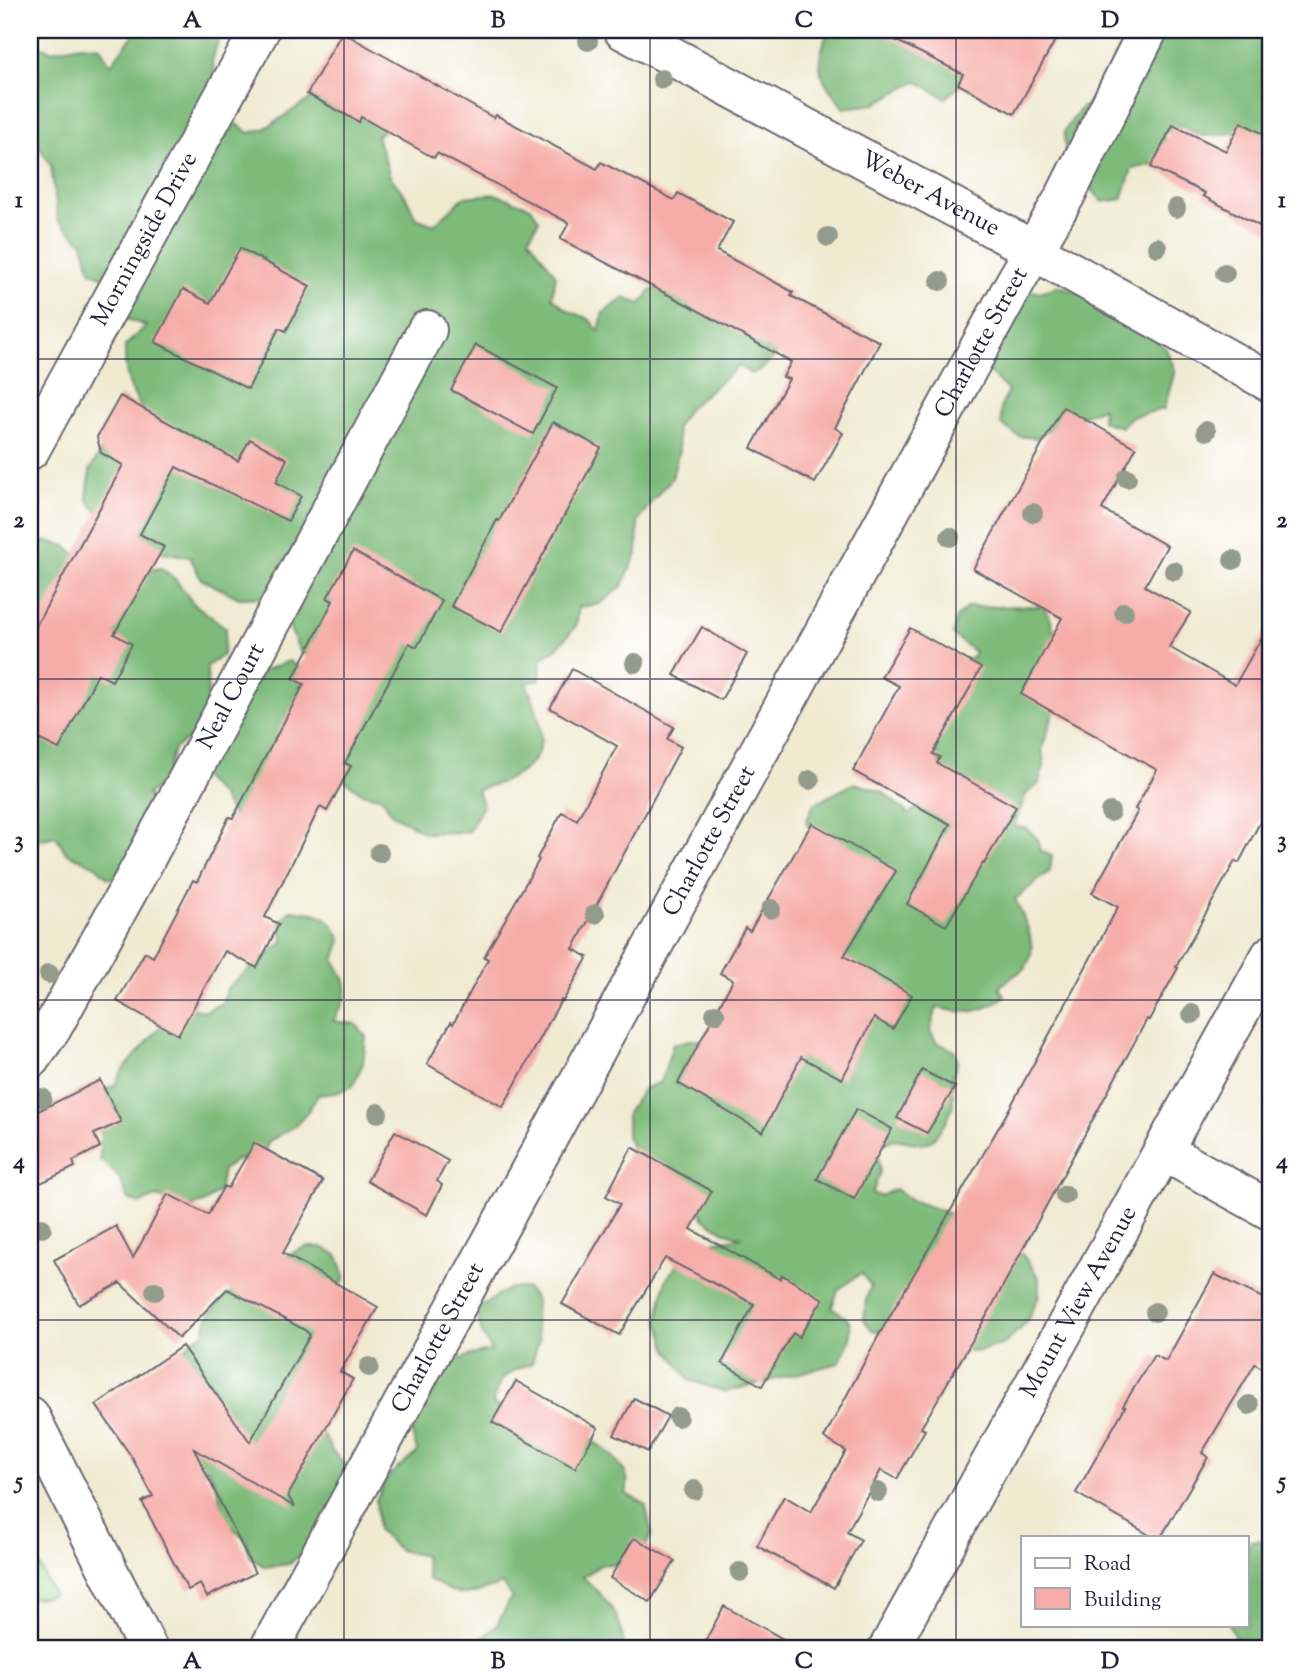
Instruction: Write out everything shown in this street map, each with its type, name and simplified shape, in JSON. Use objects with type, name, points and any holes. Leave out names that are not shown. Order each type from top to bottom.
[{"type":"street","name":"Morningside Drive","points":[[30,450],[260,30]]},
{"type":"street","name":"Weber Avenue","points":[[623,30],[1271,383]]},
{"type":"street","name":"Charlotte Street","points":[[269,1649],[1065,196],[1148,30]]},
{"type":"street","name":"Neal Court","points":[[30,1059],[52,1028],[140,869],[427,330]]},
{"type":"street","name":"Mount View Avenue","points":[[888,1649],[1271,956]]},
{"type":"street","points":[[1163,1151],[1271,1211]]},
{"type":"street","points":[[30,1416],[148,1649]]},
{"type":"green space","points":[[150,30],[214,30],[218,41],[212,61],[227,116],[249,133],[264,129],[326,89],[396,119],[377,136],[390,176],[406,197],[416,218],[434,225],[464,197],[495,194],[531,207],[539,220],[529,238],[556,275],[552,297],[569,311],[589,319],[599,331],[603,313],[624,298],[641,304],[650,291],[677,281],[778,353],[763,368],[751,374],[739,366],[690,407],[676,427],[679,450],[672,478],[638,521],[637,554],[622,586],[600,604],[579,607],[576,626],[556,649],[541,659],[540,680],[526,683],[540,723],[538,753],[530,765],[517,774],[477,790],[483,806],[468,832],[425,833],[391,813],[383,798],[361,793],[327,766],[249,833],[230,812],[222,797],[187,762],[257,673],[289,661],[310,675],[323,669],[299,650],[273,597],[239,598],[201,579],[190,557],[153,550],[110,527],[87,499],[90,470],[106,442],[154,427],[131,389],[125,359],[125,346],[146,326],[119,316],[110,279],[91,272],[83,243],[58,220],[51,166],[30,131],[30,42],[51,51],[81,45],[100,47],[110,65],[135,33]]},
{"type":"green space","points":[[828,30],[1006,30],[1011,45],[945,98],[917,81],[875,104],[844,108],[821,72],[821,55]]},
{"type":"green space","points":[[1129,30],[1271,30],[1271,146],[1243,132],[1202,136],[1181,126],[1163,133],[1166,145],[1160,163],[1132,169],[1122,199],[1103,202],[1066,162],[1064,131],[1081,108],[1097,99]]},
{"type":"green space","points":[[1060,286],[1120,308],[1166,349],[1175,370],[1164,409],[1131,417],[1121,427],[1102,421],[1102,408],[1085,415],[1064,418],[1037,438],[1018,436],[1001,424],[1001,407],[1008,391],[988,371],[1025,290],[1039,292]]},
{"type":"green space","points":[[46,541],[66,546],[91,570],[140,571],[161,568],[175,579],[193,603],[226,628],[223,655],[207,666],[208,712],[192,736],[174,749],[163,786],[147,794],[160,816],[124,877],[108,878],[96,866],[66,853],[56,836],[30,842],[30,548]]},
{"type":"green space","points":[[1043,606],[1050,617],[1058,646],[1056,705],[1042,749],[1044,766],[1038,785],[1026,794],[1014,826],[1028,829],[1039,841],[1039,850],[1052,856],[1050,871],[1015,899],[1029,933],[1029,959],[1022,970],[999,988],[1005,996],[997,1002],[981,1010],[964,1012],[937,1007],[930,1031],[936,1042],[955,1051],[958,1061],[953,1075],[953,1106],[933,1140],[922,1144],[895,1139],[877,1146],[880,1172],[872,1194],[881,1196],[895,1189],[910,1200],[940,1210],[1014,1243],[1039,1277],[1039,1296],[1026,1323],[1004,1344],[976,1352],[872,1330],[864,1320],[866,1299],[871,1286],[861,1273],[838,1290],[832,1307],[850,1321],[851,1338],[839,1363],[725,1392],[689,1380],[667,1348],[658,1318],[666,1280],[686,1252],[712,1242],[742,1237],[723,1231],[703,1218],[698,1200],[642,1170],[627,1136],[627,1113],[644,1088],[661,1082],[673,1044],[690,1040],[726,1041],[819,841],[806,822],[814,804],[855,783],[883,792],[908,814],[932,798],[942,776],[934,744],[948,671],[972,657],[975,652],[953,635],[956,618],[968,607]]},
{"type":"green space","points":[[290,910],[322,916],[332,924],[341,940],[334,960],[346,984],[346,990],[343,1004],[333,1021],[356,1024],[366,1037],[363,1063],[353,1086],[336,1093],[318,1095],[298,1123],[269,1141],[263,1155],[254,1162],[236,1160],[223,1170],[219,1191],[204,1203],[186,1208],[157,1197],[139,1204],[127,1198],[118,1176],[100,1160],[101,1125],[97,1093],[115,1085],[122,1071],[169,1014],[187,1008],[206,1011],[222,1003],[228,987],[283,942],[281,922]]},
{"type":"green space","points":[[306,1247],[322,1247],[338,1256],[345,1276],[339,1292],[322,1433],[332,1451],[356,1476],[301,1554],[289,1564],[265,1567],[251,1558],[245,1539],[225,1520],[209,1469],[185,1470],[178,1356],[193,1339],[204,1334],[208,1318],[225,1298],[267,1267]]},
{"type":"green space","points":[[510,1288],[526,1288],[536,1299],[535,1321],[539,1340],[532,1363],[505,1377],[498,1388],[493,1405],[528,1413],[569,1428],[606,1450],[619,1464],[627,1478],[626,1494],[645,1504],[652,1533],[642,1554],[625,1565],[602,1564],[583,1577],[616,1616],[624,1648],[651,1645],[661,1649],[471,1649],[496,1626],[512,1597],[502,1584],[464,1594],[449,1590],[428,1579],[424,1556],[399,1550],[378,1530],[376,1500],[388,1476],[418,1452],[412,1432],[412,1414],[417,1398],[426,1383],[439,1371],[455,1361],[492,1351],[482,1334],[476,1309]]},
{"type":"green space","points":[[1271,1539],[1271,1649],[1240,1649],[1229,1626],[1248,1626],[1250,1541]]},
{"type":"green space","points":[[30,1547],[53,1594],[46,1597],[30,1598]]},
{"type":"building","points":[[875,30],[1061,30],[1014,114],[958,84],[963,74]]},
{"type":"building","points":[[342,32],[494,118],[496,115],[597,169],[601,162],[674,200],[678,193],[733,222],[717,251],[793,292],[791,296],[880,342],[835,428],[843,433],[815,483],[751,448],[789,379],[783,377],[791,362],[560,239],[569,223],[437,153],[434,158],[361,117],[359,122],[307,94]]},
{"type":"building","points":[[1241,122],[1271,138],[1271,232],[1203,196],[1205,193],[1151,167],[1173,125],[1226,151]]},
{"type":"building","points":[[240,248],[310,286],[286,331],[279,328],[248,389],[155,342],[183,289],[210,303]]},
{"type":"building","points":[[476,345],[557,388],[533,434],[451,390]]},
{"type":"building","points":[[120,396],[238,461],[250,439],[287,459],[276,482],[301,496],[288,521],[176,467],[140,534],[164,547],[114,634],[132,644],[112,681],[98,674],[59,749],[30,735],[30,637],[123,465],[101,453],[97,437]]},
{"type":"building","points":[[1063,407],[1136,448],[1102,509],[1167,546],[1145,586],[1191,612],[1169,647],[1235,685],[1271,621],[1271,801],[1239,863],[1235,861],[1176,967],[1178,968],[1149,1020],[1147,1019],[990,1310],[921,1428],[925,1430],[897,1479],[881,1470],[847,1532],[861,1540],[834,1588],[757,1546],[784,1496],[811,1512],[846,1451],[824,1438],[880,1333],[1007,1113],[1118,907],[1092,893],[1138,811],[1135,809],[1157,770],[1021,694],[1062,618],[973,569]]},
{"type":"building","points":[[553,422],[601,448],[501,632],[451,606]]},
{"type":"building","points":[[353,551],[442,601],[417,647],[409,643],[345,763],[351,766],[327,811],[320,807],[265,917],[279,924],[257,968],[225,951],[178,1035],[117,1001],[145,952],[153,957],[193,880],[197,882],[229,817],[233,818],[304,684],[293,679],[333,601],[327,598]]},
{"type":"building","points":[[702,627],[747,654],[721,700],[674,675]]},
{"type":"building","points":[[910,628],[981,668],[933,754],[940,757],[937,763],[1016,807],[946,926],[907,904],[950,824],[853,771],[899,686],[881,677]]},
{"type":"building","points":[[572,669],[674,727],[667,739],[681,747],[573,949],[588,957],[563,1001],[561,1000],[503,1107],[427,1064],[451,1022],[453,1024],[488,959],[484,957],[539,860],[537,858],[562,812],[577,820],[617,746],[550,708]]},
{"type":"building","points":[[812,823],[896,871],[844,956],[912,995],[893,1029],[874,1018],[842,1079],[801,1057],[763,1132],[678,1083],[733,980],[720,973],[745,928],[750,931]]},
{"type":"building","points":[[922,1070],[955,1087],[927,1133],[897,1118]]},
{"type":"building","points":[[100,1080],[121,1122],[94,1134],[100,1147],[73,1161],[75,1167],[30,1188],[30,1115]]},
{"type":"building","points":[[856,1109],[892,1129],[854,1199],[817,1179]]},
{"type":"building","points":[[395,1131],[448,1161],[437,1181],[442,1185],[427,1215],[367,1181]]},
{"type":"building","points":[[254,1143],[323,1181],[283,1253],[378,1307],[340,1372],[353,1379],[288,1496],[295,1507],[194,1449],[255,1573],[207,1597],[200,1584],[188,1590],[142,1502],[153,1496],[131,1456],[96,1405],[182,1346],[250,1442],[310,1335],[227,1289],[179,1338],[120,1283],[79,1305],[54,1260],[116,1226],[133,1258],[168,1194],[208,1215],[224,1186],[228,1188]]},
{"type":"building","points":[[632,1147],[712,1191],[691,1229],[780,1279],[782,1275],[823,1299],[799,1337],[793,1333],[762,1386],[722,1363],[754,1304],[665,1258],[619,1335],[562,1304],[620,1204],[606,1196]]},
{"type":"building","points":[[1214,1274],[1271,1302],[1271,1373],[1255,1364],[1202,1453],[1208,1457],[1162,1536],[1151,1536],[1076,1493],[1154,1355],[1166,1361]]},
{"type":"building","points":[[516,1381],[598,1428],[575,1468],[492,1422]]},
{"type":"building","points":[[634,1398],[668,1416],[648,1452],[614,1435]]},
{"type":"building","points":[[634,1538],[675,1561],[650,1602],[610,1578]]},
{"type":"building","points":[[724,1606],[801,1649],[701,1649]]}]
